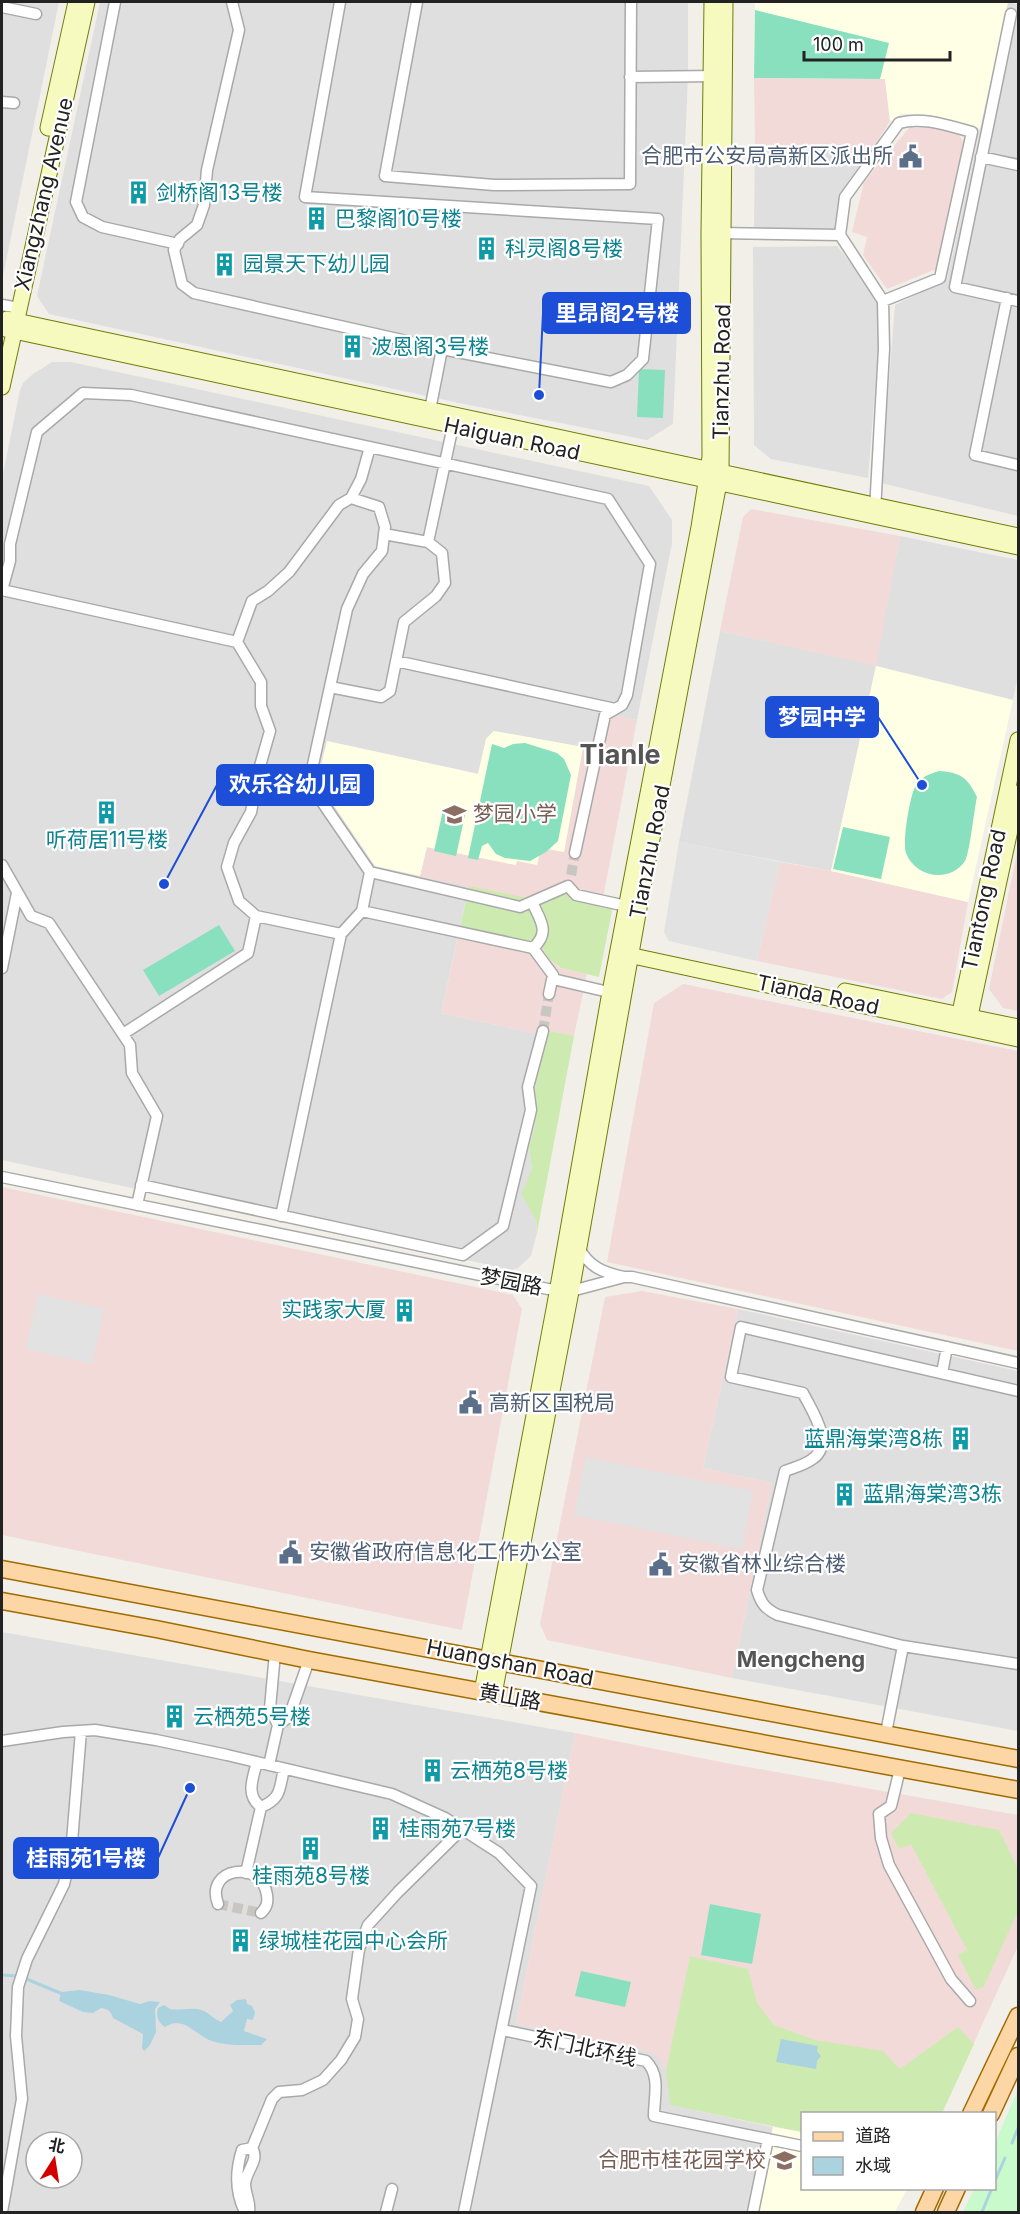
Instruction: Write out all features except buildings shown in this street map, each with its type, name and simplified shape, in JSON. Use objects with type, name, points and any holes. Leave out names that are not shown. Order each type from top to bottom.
[{"type":"main road","name":"Huangshan Road","points":[[2,1569],[1018,1759]]},
{"type":"main road","name":"黄山路","points":[[2,1602],[1018,1791]]},
{"type":"main road","points":[[972,2112],[1018,2016]]},
{"type":"main road","points":[[992,2112],[1018,2056]]},
{"type":"main road","points":[[924,2212],[934,2190]]},
{"type":"main road","points":[[946,2212],[956,2190]]},
{"type":"street","name":"Xiangzhang Avenue","points":[[2,387],[10,317],[76,2]]},
{"type":"street","name":"Xiangzhang Avenue","points":[[2,345],[87,2]]},
{"type":"street","points":[[115,2],[76,202],[83,217],[102,227],[178,244]]},
{"type":"street","points":[[232,2],[239,30],[207,170],[204,205],[197,225],[174,250],[182,284],[194,293],[442,349],[611,382],[627,375],[643,359],[658,219],[305,197],[340,2]]},
{"type":"street","points":[[417,2],[385,176],[494,185],[630,184],[631,2]]},
{"type":"street","name":"Tianzhu Road","points":[[712,2],[718,76]]},
{"type":"street","name":"Tianzhu Road","points":[[488,1693],[565,1290],[713,476],[710,457],[710,339],[716,233],[718,76],[725,2]]},
{"type":"street","points":[[2,7],[36,14]]},
{"type":"street","points":[[1011,14],[955,287],[1013,300],[975,455],[1017,465]]},
{"type":"street","points":[[630,77],[718,76]]},
{"type":"street","points":[[2,102],[14,103]]},
{"type":"street","points":[[876,510],[884,349],[884,301],[840,235],[845,197],[899,123],[910,120],[972,132],[940,278],[884,301]]},
{"type":"street","points":[[981,157],[1018,165]]},
{"type":"street","points":[[716,233],[840,235]]},
{"type":"street","name":"Haiguan Road","points":[[10,317],[429,415],[876,510],[1018,536]]},
{"type":"street","points":[[429,415],[442,349]]},
{"type":"street","points":[[341,934],[256,916],[239,901],[227,867],[234,843],[251,812],[270,731],[261,706],[261,682],[237,642],[2,590],[10,561],[10,544],[37,432],[83,393],[131,395],[608,499],[650,564],[627,695],[622,705],[605,715],[575,853]]},
{"type":"street","points":[[428,542],[454,420]]},
{"type":"street","points":[[237,642],[252,601],[268,591],[289,572],[339,505],[351,498],[361,480],[370,447]]},
{"type":"street","points":[[351,498],[379,507],[385,527],[382,551],[363,574],[347,609],[309,783],[370,872],[520,907],[569,880],[576,895],[633,907]]},
{"type":"street","name":"Haiguan Road","points":[[876,510],[1018,547]]},
{"type":"street","points":[[330,687],[381,697],[390,691],[404,622],[436,596],[445,582],[442,553],[428,542],[384,534]]},
{"type":"street","points":[[396,661],[615,709]]},
{"type":"street","name":"Tiantong Road","points":[[963,1021],[1018,740]]},
{"type":"street","name":"Tiantong Road","points":[[963,1021],[1018,793]]},
{"type":"street","points":[[2,865],[31,916],[49,922],[129,1045],[132,1073],[157,1116],[137,1205]]},
{"type":"street","points":[[281,1216],[341,934],[362,910],[370,872]]},
{"type":"street","points":[[2,968],[18,893]]},
{"type":"street","points":[[532,902],[543,933],[541,941],[533,948]]},
{"type":"street","points":[[362,910],[533,948],[553,975],[549,994]]},
{"type":"street","points":[[123,1034],[248,953],[256,916]]},
{"type":"street","name":"Tianda Road","points":[[626,949],[963,1021],[1018,1027]]},
{"type":"street","points":[[553,979],[617,994]]},
{"type":"street","name":"Tianzhu Road","points":[[565,1290],[579,1248],[617,994]]},
{"type":"street","name":"Tianda Road","points":[[963,1021],[1018,1039]]},
{"type":"street","points":[[141,1185],[463,1255],[503,1226],[531,1110],[528,1087],[543,1031]]},
{"type":"street","name":"梦园路","points":[[2,1177],[519,1284],[565,1290],[632,1277],[1018,1363]]},
{"type":"street","points":[[579,1248],[591,1265],[606,1273],[624,1277]]},
{"type":"street","points":[[1018,1391],[741,1328],[731,1377],[803,1393],[824,1438],[821,1449],[813,1460],[785,1471],[756,1590],[762,1604],[778,1615],[903,1646],[1018,1664]]},
{"type":"street","points":[[942,1374],[947,1347]]},
{"type":"street","points":[[886,1733],[903,1646]]},
{"type":"street","points":[[268,1765],[278,1725],[270,1708],[274,1653]]},
{"type":"street","points":[[278,1725],[289,1717],[309,1660]]},
{"type":"street","points":[[2,1741],[95,1730],[156,1740],[257,1762],[392,1794],[445,1818],[499,1853],[531,1886],[464,2212]]},
{"type":"street","points":[[2,2212],[22,2099],[16,2036],[21,1977],[27,1959],[64,1884],[71,1854],[81,1731]]},
{"type":"street","points":[[257,1762],[250,1787],[252,1797],[261,1806]]},
{"type":"street","points":[[261,1806],[273,1802],[280,1791],[284,1769]]},
{"type":"street","points":[[900,1769],[891,1806],[879,1814],[881,1838],[889,1865],[951,1979],[970,2001]]},
{"type":"street","points":[[246,1873],[261,1806]]},
{"type":"street","points":[[252,2148],[272,2099],[279,2092],[302,2090],[323,2080],[341,2060],[355,2037],[358,2019],[352,1999],[359,1949],[368,1925],[462,1829]]},
{"type":"street","points":[[218,1904],[217,1888],[222,1877],[232,1872],[246,1873],[259,1877],[266,1889],[268,1901],[266,1908],[261,1912]]},
{"type":"street","name":"东门北环线","points":[[503,2030],[646,2061],[654,2069],[656,2080],[654,2116],[768,2139]]},
{"type":"street","points":[[753,2212],[768,2139],[801,2146]]},
{"type":"street","points":[[247,2212],[237,2189],[239,2160],[242,2150],[252,2148]]},
{"type":"street","points":[[247,2212],[250,2206],[245,2185],[251,2165],[255,2161],[252,2148]]},
{"type":"street","points":[[239,2160],[244,2165],[251,2165]]},
{"type":"street","points":[[386,2212],[392,2189]]},
{"type":"shaded area","points":[[2,2],[59,2],[2,281]]},
{"type":"shaded area","points":[[100,2],[688,2],[688,77],[673,424],[647,440],[459,403],[49,314],[37,296]]},
{"type":"shaded area","points":[[755,2],[1008,2],[980,128],[911,114],[901,114],[890,121],[885,79],[754,78]]},
{"type":"shaded area","points":[[1008,2],[1018,4],[1018,516],[881,483],[895,305],[947,280]]},
{"type":"shaded area","points":[[754,78],[885,79],[890,121],[872,150],[755,144]]},
{"type":"shaded area","points":[[909,128],[942,128],[957,131],[965,145],[936,269],[887,289],[863,255],[867,237],[852,232],[864,182]]},
{"type":"shaded area","points":[[755,144],[872,150],[840,194],[838,229],[754,228]]},
{"type":"shaded area","points":[[837,246],[878,298],[878,352],[868,478],[771,459],[754,445],[753,247]]},
{"type":"shaded area","points":[[52,362],[71,362],[649,486],[672,520],[672,543],[637,720],[600,713],[594,749],[494,731],[486,739],[479,774],[327,741],[375,866],[469,886],[441,1013],[546,1036],[535,1088],[535,1126],[529,1147],[532,1169],[532,1212],[536,1220],[537,1233],[531,1256],[518,1268],[512,1270],[2,1160],[2,479],[20,390],[23,383],[33,374]]},
{"type":"shaded area","points":[[751,509],[900,536],[876,666],[720,631],[743,517]]},
{"type":"shaded area","points":[[900,536],[1018,560],[1018,675],[1013,700],[876,666],[831,871],[679,842],[720,631],[875,665]]},
{"type":"shaded area","points":[[876,666],[1013,700],[968,902],[831,871]]},
{"type":"shaded area","points":[[600,713],[637,720],[603,898],[550,887],[522,898],[420,876],[426,847],[515,865],[516,861],[541,847],[564,852],[583,747],[593,749]]},
{"type":"shaded area","name":"梦园小学","points":[[494,731],[583,747],[564,852],[541,848],[537,865],[517,861],[516,865],[427,847],[420,876],[375,866],[317,781],[327,741],[478,774],[486,739]]},
{"type":"shaded area","points":[[679,842],[780,862],[757,961],[669,941],[664,932]]},
{"type":"shaded area","points":[[1017,853],[1018,1011],[1003,1008],[989,989]]},
{"type":"shaded area","points":[[780,862],[831,871],[968,902],[952,992],[942,999],[757,961]]},
{"type":"shaded area","points":[[460,928],[541,946],[548,958],[560,968],[587,974],[574,1036],[552,1031],[546,1036],[441,1013]]},
{"type":"shaded area","points":[[683,984],[1018,1051],[1018,1351],[607,1262],[654,1003]]},
{"type":"shaded area","points":[[2,1187],[513,1295],[522,1309],[462,1630],[2,1535]]},
{"type":"shaded area","points":[[642,1291],[738,1309],[703,1468],[772,1483],[732,1678],[547,1640],[540,1624],[605,1297]]},
{"type":"shaded area","points":[[38,1294],[104,1309],[92,1364],[26,1349]]},
{"type":"shaded area","points":[[738,1309],[1018,1371],[1018,1731],[732,1678],[772,1483],[703,1468]]},
{"type":"shaded area","points":[[586,1457],[753,1491],[742,1549],[574,1515]]},
{"type":"shaded area","points":[[2,1632],[575,1733],[516,2024],[651,2052],[658,2056],[666,2071],[671,2105],[773,2127],[755,2212],[2,2212]]},
{"type":"shaded area","points":[[575,1733],[731,1764],[1018,1815],[1018,1946],[942,2112],[801,2112],[801,2132],[670,2105],[666,2071],[658,2057],[651,2052],[516,2024]]},
{"type":"shaded area","name":"合肥市桂花园学校","points":[[773,2127],[801,2132],[801,2190],[906,2190],[895,2212],[755,2212]]},
{"type":"green space","points":[[755,10],[889,43],[880,79],[754,78]]},
{"type":"green space","points":[[639,369],[665,370],[663,418],[637,417]]},
{"type":"green space","points":[[525,743],[557,753],[564,759],[571,775],[558,841],[546,852],[530,861],[505,858],[496,854],[488,843],[482,846],[478,860],[468,858],[492,744],[504,748],[513,744]]},
{"type":"green space","points":[[939,771],[962,777],[977,797],[965,861],[950,873],[933,875],[917,868],[910,861],[906,853],[905,839],[911,798],[916,785],[924,777]]},
{"type":"green space","points":[[443,810],[465,815],[456,856],[434,851]]},
{"type":"green space","points":[[843,827],[890,837],[881,879],[833,869]]},
{"type":"green space","points":[[469,886],[527,898],[549,887],[603,898],[613,906],[599,977],[561,968],[548,958],[541,946],[460,928]]},
{"type":"green space","points":[[219,925],[235,951],[159,996],[143,970]]},
{"type":"green space","points":[[552,1031],[574,1036],[537,1233],[536,1220],[521,1194],[532,1169],[529,1147],[535,1126],[535,1088],[546,1036]]},
{"type":"green space","points":[[911,1813],[999,1830],[1018,1869],[1018,1911],[984,1986],[976,1990],[958,1955],[967,1950],[911,1844],[899,1849],[891,1833]]},
{"type":"green space","points":[[710,1904],[761,1914],[752,1964],[701,1955]]},
{"type":"green space","points":[[690,1956],[748,1969],[757,2003],[774,2025],[815,2040],[883,2051],[900,2069],[958,2027],[974,2044],[942,2112],[801,2112],[801,2132],[670,2105],[666,2071]]},
{"type":"green space","points":[[581,1971],[631,1982],[625,2007],[575,1996]]},
{"type":"green space","points":[[1018,2090],[1018,2212],[963,2212],[974,2190],[996,2190],[996,2141]]},
{"type":"water","points":[[80,1990],[140,2004],[149,2001],[160,2002],[155,2009],[156,2032],[150,2045],[144,2051],[142,2048],[143,2034],[113,2018],[107,2010],[101,2008],[93,2013],[83,2012],[59,2001],[61,1992]]},
{"type":"water","points":[[246,1999],[247,2004],[252,2006],[255,2012],[253,2020],[247,2019],[244,2031],[267,2039],[261,2045],[218,2043],[184,2024],[178,2023],[165,2027],[157,2017],[158,2008],[164,2005],[170,2009],[200,2010],[221,2022],[233,2011],[230,2005],[237,2000]]},
{"type":"water","points":[[781,2039],[818,2046],[817,2051],[821,2056],[817,2061],[816,2069],[776,2062]]},
{"type":"waterway","points":[[2,1975],[18,1976]]},
{"type":"waterway","points":[[24,1978],[65,1995]]},
{"type":"waterway","points":[[1012,2143],[1018,2128]]},
{"type":"waterway","points":[[996,2178],[1005,2158]]},
{"type":"waterway","points":[[982,2212],[991,2190]]},
{"type":"tunnel","points":[[571,875],[575,853]]},
{"type":"tunnel","points":[[543,1031],[549,994]]},
{"type":"tunnel","points":[[218,1904],[261,1913]]},
{"type":"place","name":"合肥市公安局高新区派出所","points":[[911,156]]},
{"type":"place","name":"剑桥阁13号楼","points":[[138,193]]},
{"type":"place","name":"巴黎阁10号楼","points":[[317,219]]},
{"type":"place","name":"科灵阁8号楼","points":[[487,249]]},
{"type":"place","name":"园景天下幼儿园","points":[[225,264]]},
{"type":"place","name":"波恩阁3号楼","points":[[353,347]]},
{"type":"place","name":"里昂阁2号楼","points":[[539,395]]},
{"type":"place","name":"梦园中学","points":[[922,785]]},
{"type":"place","name":"听荷居11号楼","points":[[107,812]]},
{"type":"place","name":"梦园小学","points":[[455,814]]},
{"type":"place","name":"欢乐谷幼儿园","points":[[164,884]]},
{"type":"place","name":"实践家大厦","points":[[404,1310]]},
{"type":"place","name":"高新区国税局","points":[[471,1403]]},
{"type":"place","name":"蓝鼎海棠湾8栋","points":[[961,1439]]},
{"type":"place","name":"蓝鼎海棠湾3栋","points":[[845,1494]]},
{"type":"place","name":"安徽省政府信息化工作办公室","points":[[291,1552]]},
{"type":"place","name":"安徽省林业综合楼","points":[[660,1564]]},
{"type":"place","name":"云栖苑5号楼","points":[[175,1717]]},
{"type":"place","name":"云栖苑8号楼","points":[[432,1771]]},
{"type":"place","name":"桂雨苑1号楼","points":[[190,1788]]},
{"type":"place","name":"桂雨苑7号楼","points":[[381,1829]]},
{"type":"place","name":"桂雨苑8号楼","points":[[311,1848]]},
{"type":"place","name":"绿城桂花园中心会所","points":[[241,1941]]},
{"type":"place","name":"合肥市桂花园学校","points":[[784,2160]]},
{"type":"district","name":"Tianle","points":[[620,755]]},
{"type":"district","name":"Mengcheng","points":[[801,1659]]}]
